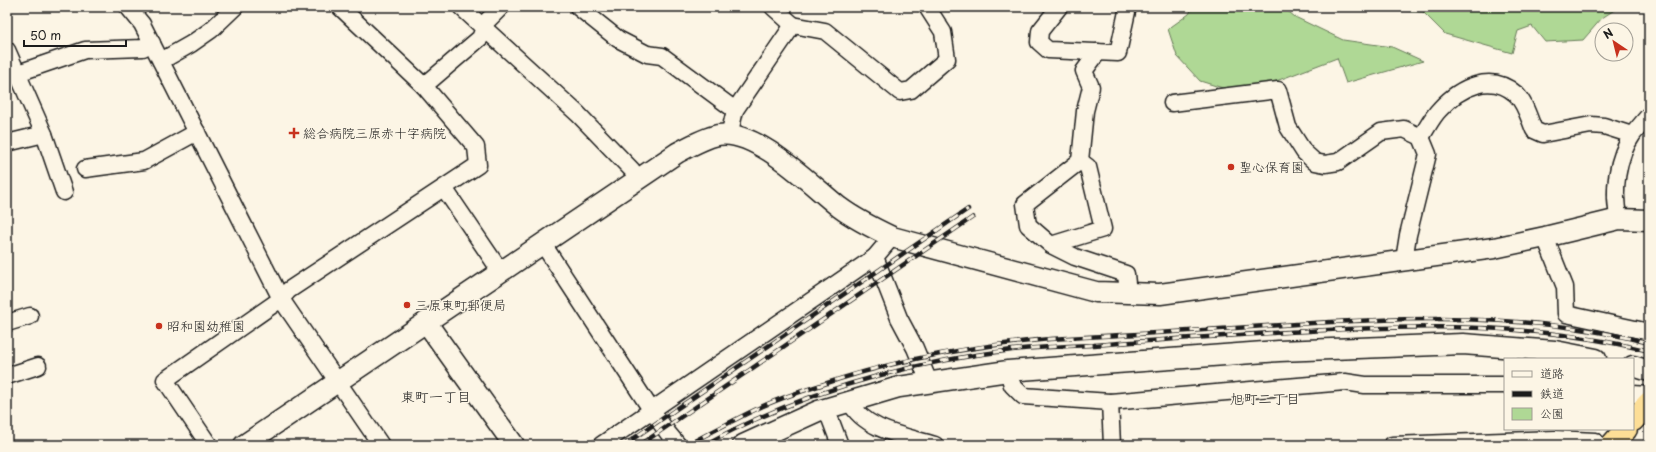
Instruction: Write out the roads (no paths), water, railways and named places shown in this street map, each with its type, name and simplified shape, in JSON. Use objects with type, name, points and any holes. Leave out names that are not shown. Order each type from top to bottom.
[{"type":"highway","points":[[1634,419],[1649,403]]},
{"type":"highway","points":[[1612,445],[1625,430]]},
{"type":"street","points":[[128,7],[142,24],[152,43],[281,299],[381,445]]},
{"type":"street","points":[[161,61],[191,44],[211,30],[235,7]]},
{"type":"street","points":[[209,445],[164,380],[281,299],[290,290],[478,166],[476,147],[424,86],[340,7]]},
{"type":"street","points":[[461,7],[578,114],[632,170],[638,180]]},
{"type":"street","points":[[424,86],[480,38],[488,21],[501,7]]},
{"type":"street","points":[[578,7],[618,39],[647,54],[662,56],[735,110]]},
{"type":"street","points":[[773,7],[793,26],[825,31],[900,92],[911,90],[947,59],[943,32],[927,7]]},
{"type":"street","points":[[1059,7],[1040,31],[1039,42],[1048,50],[1118,53],[1128,7]]},
{"type":"street","points":[[729,136],[735,110],[793,26]]},
{"type":"street","points":[[18,73],[85,50],[143,48],[152,43]]},
{"type":"street","points":[[7,50],[44,134],[64,192]]},
{"type":"street","points":[[1098,52],[1084,71],[1091,87],[1085,111],[1080,161],[1026,204],[1028,225],[1051,245],[1075,257],[1126,274],[1128,293]]},
{"type":"street","points":[[1421,137],[1440,109],[1461,91],[1478,84],[1499,83],[1516,95],[1526,108],[1534,130],[1543,134],[1591,125],[1604,126],[1632,135]]},
{"type":"street","points":[[1172,103],[1278,90],[1288,127],[1304,152],[1315,162],[1326,164],[1338,162],[1381,132],[1404,129],[1421,137],[1428,154],[1408,235],[1404,260]]},
{"type":"street","points":[[1619,219],[1616,209],[1618,173],[1622,157],[1632,135],[1649,115]]},
{"type":"street","points":[[85,169],[144,161],[197,132]]},
{"type":"street","points":[[7,143],[44,134]]},
{"type":"street","points":[[244,445],[677,153],[699,142],[720,135],[739,137],[757,144],[775,154],[840,207],[869,226],[892,236],[1096,292],[1160,294],[1494,248],[1546,238],[1619,219],[1649,220]]},
{"type":"street","points":[[1051,245],[1103,229],[1088,167],[1080,161]]},
{"type":"street","points":[[444,188],[501,272]]},
{"type":"street","points":[[602,445],[875,258],[892,236]]},
{"type":"street","points":[[1546,238],[1565,287],[1566,314],[1649,332]]},
{"type":"street","points":[[542,244],[652,411],[668,434],[678,445]]},
{"type":"street","points":[[875,258],[899,318],[915,348],[929,382]]},
{"type":"street","points":[[7,324],[30,316]]},
{"type":"street","points":[[426,322],[514,445]]},
{"type":"street","points":[[744,445],[770,439],[826,408],[899,388],[929,382],[1008,371],[1279,351],[1463,344],[1555,351],[1591,358]]},
{"type":"street","points":[[7,376],[38,366]]},
{"type":"street","points":[[1634,366],[1649,371]]},
{"type":"street","points":[[1008,371],[1012,385],[1023,396],[1110,402],[1345,382],[1365,385],[1504,385]]},
{"type":"street","points":[[1634,394],[1649,395]]},
{"type":"street","points":[[850,402],[855,412],[879,428],[935,445]]},
{"type":"street","points":[[1110,402],[1112,445]]},
{"type":"street","points":[[826,408],[840,445]]},
{"type":"street","points":[[1392,445],[1555,434],[1595,441],[1598,445]]},
{"type":"railway","points":[[624,445],[968,209]]},
{"type":"railway","points":[[640,445],[973,217]]},
{"type":"railway","points":[[687,445],[770,403],[846,377],[932,355],[1020,342],[1328,322],[1467,319],[1558,326],[1604,333],[1649,343]]},
{"type":"railway","points":[[704,445],[777,410],[854,383],[932,363],[1012,350],[1342,329],[1445,327],[1548,333],[1599,340],[1649,351]]},
{"type":"place","name":"総合病院三原赤十字病院","points":[[294,133]]},
{"type":"place","name":"聖心保育園","points":[[1231,167]]},
{"type":"place","name":"三原東町郵便局","points":[[407,305]]},
{"type":"place","name":"昭和園幼稚園","points":[[159,326]]},
{"type":"district","name":"東町一丁目","points":[[436,397]]},
{"type":"district","name":"旭町二丁目","points":[[1265,399]]}]
